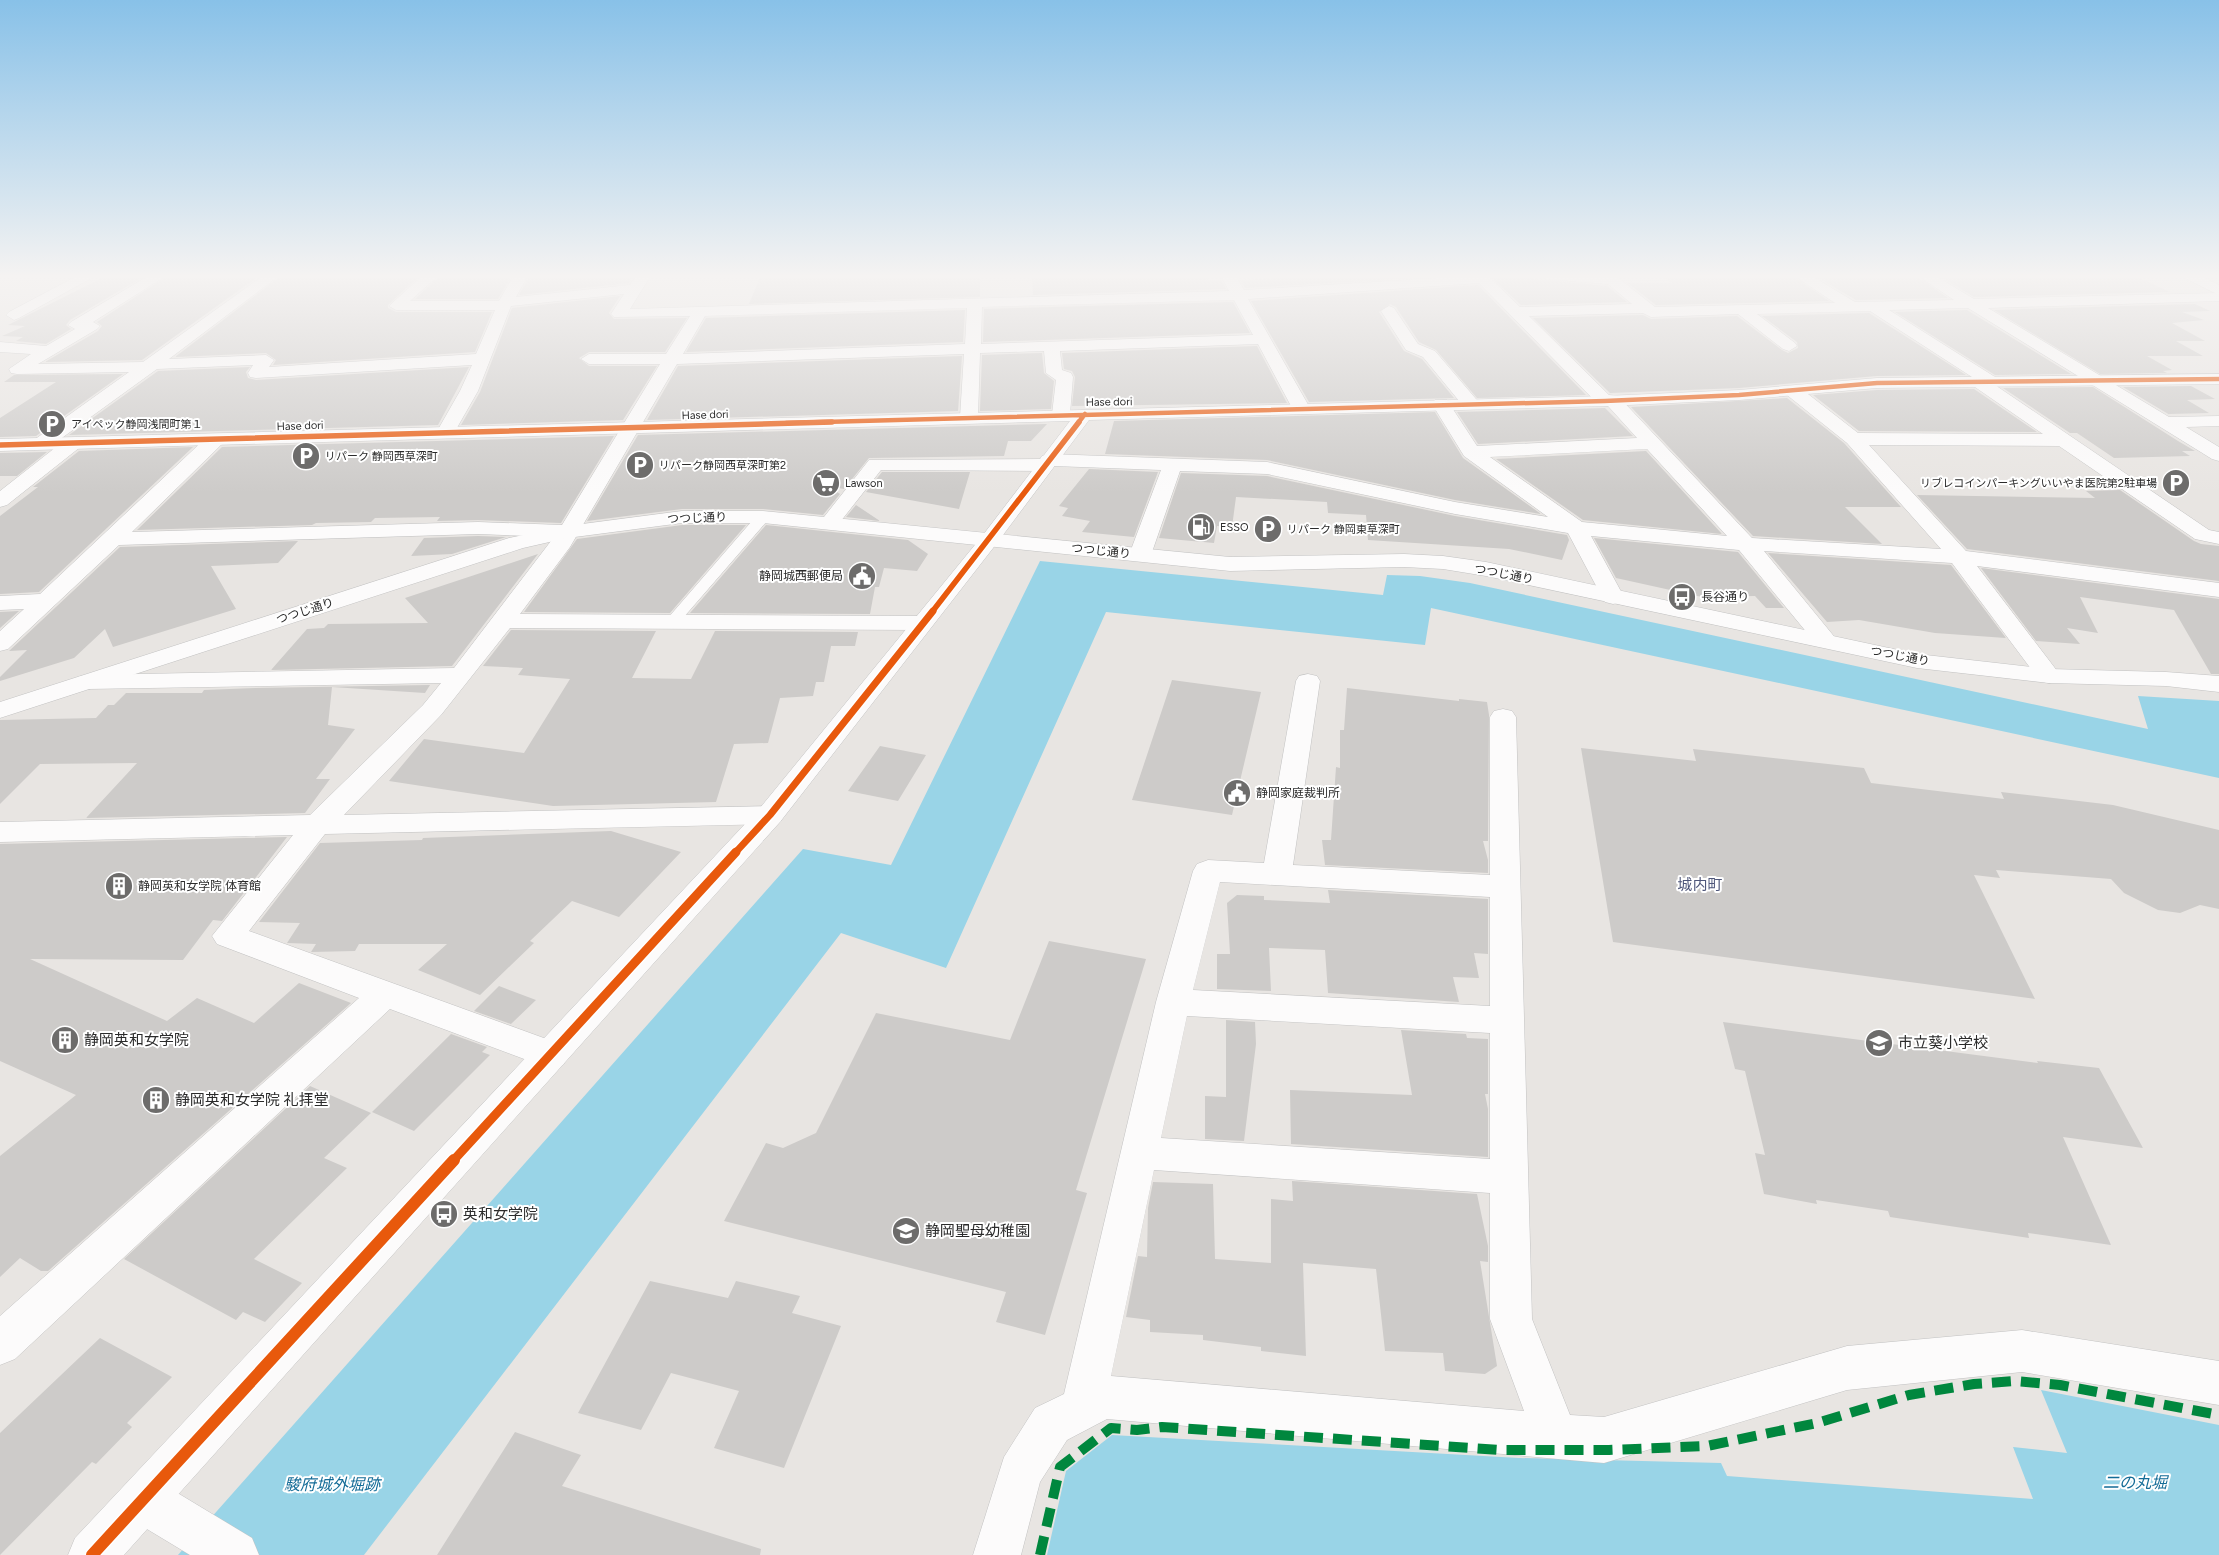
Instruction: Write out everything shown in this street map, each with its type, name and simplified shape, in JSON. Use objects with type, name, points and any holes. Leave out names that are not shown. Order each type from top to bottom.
[{"type":"street","points":[[9,348],[50,350]]},
{"type":"street","points":[[17,369],[54,348]]},
{"type":"street","points":[[41,444],[175,348]]},
{"type":"street","points":[[445,433],[469,391],[487,348]]},
{"type":"street","points":[[551,1055],[228,936],[316,826],[432,710],[503,622],[559,546],[632,429],[680,348]]},
{"type":"street","points":[[589,359],[673,359],[1020,348]]},
{"type":"street","points":[[92,1555],[770,815],[990,539],[1047,462],[1073,414],[1065,377],[1054,373],[1051,348]]},
{"type":"street","points":[[1268,348],[1301,408]]},
{"type":"street","points":[[1413,348],[1429,354],[1470,403]]},
{"type":"street","points":[[1552,348],[1652,443],[1746,544],[1825,640]]},
{"type":"street","points":[[1935,348],[1984,381],[2063,440],[2211,537],[2219,560]]},
{"type":"street","points":[[2040,348],[2219,455]]},
{"type":"street","points":[[969,417],[973,350]]},
{"type":"street","points":[[0,369],[266,360],[256,373],[482,359]]},
{"type":"street","name":"Hase dori","points":[[0,445],[632,429],[969,417],[1731,396],[1877,383],[2219,379]]},
{"type":"street","points":[[1793,390],[1854,439],[1959,557],[2049,676]]},
{"type":"street","points":[[1441,404],[1470,452],[1576,528],[1613,597]]},
{"type":"street","points":[[2164,422],[2219,421]]},
{"type":"street","points":[[0,644],[113,540],[216,439]]},
{"type":"street","points":[[1854,439],[2063,440]]},
{"type":"street","points":[[1470,452],[1652,443]]},
{"type":"street","points":[[0,501],[72,444]]},
{"type":"street","points":[[830,522],[876,464],[1047,462],[1267,468],[1455,508],[1576,528],[1746,544],[1959,557],[2219,590]]},
{"type":"street","points":[[1140,555],[1172,465]]},
{"type":"street","name":"つつじ通り","points":[[0,710],[518,543],[566,532],[682,517],[763,517],[830,522],[1230,564],[1381,559],[1432,561],[1486,569],[1917,661],[2049,676],[2166,679],[2219,684]]},
{"type":"street","points":[[113,540],[478,528],[517,528],[566,532]]},
{"type":"street","points":[[0,603],[46,601]]},
{"type":"street","points":[[503,622],[922,623]]},
{"type":"street","points":[[87,682],[462,675]]},
{"type":"street","points":[[1276,874],[1308,681]]},
{"type":"street","points":[[1503,718],[1511,1320],[1556,1435]]},
{"type":"street","points":[[0,832],[770,815]]},
{"type":"street","points":[[1084,1406],[1173,1002],[1208,871],[1506,887]]},
{"type":"street","points":[[0,1344],[385,994]]},
{"type":"street","points":[[1173,1002],[1507,1020]]},
{"type":"street","points":[[1140,1153],[1509,1177]]},
{"type":"street","points":[[997,1555],[1020,1473],[1051,1424],[1104,1397],[1604,1440],[1847,1368],[2022,1351],[2219,1383]]},
{"type":"street","points":[[144,1500],[235,1555]]},
{"type":"lane","points":[[672,622],[763,517]]},
{"type":"water","name":"駿府城外堀跡","points":[[1040,561],[1383,595],[1387,575],[1420,576],[1470,583],[2148,729],[2138,696],[2219,701],[2219,778],[1431,608],[1425,645],[1106,612],[946,968],[841,933],[364,1555],[178,1555],[803,849],[891,865]]},
{"type":"water","name":"二の丸堀","points":[[2041,1390],[2219,1425],[2219,1555],[1047,1555],[1066,1471],[1112,1435],[1519,1458],[1721,1463],[1727,1476],[2033,1499],[2013,1447],[2067,1453]]},
{"type":"building","points":[[70,348],[159,348],[142,360],[45,362]]},
{"type":"building","points":[[187,348],[477,348],[475,352],[273,365],[276,360],[266,353],[175,357]]},
{"type":"building","points":[[497,348],[668,348],[665,352],[589,352],[579,358],[589,366],[657,366],[623,420],[461,425],[480,392]]},
{"type":"building","points":[[689,348],[809,348],[686,352]]},
{"type":"building","points":[[1258,348],[1287,403],[1072,406],[1075,377],[1072,371],[1064,369],[1062,353]]},
{"type":"building","points":[[1278,348],[1402,348],[1404,351],[1422,359],[1454,398],[1309,402]]},
{"type":"building","points":[[1431,348],[1539,348],[1586,395],[1477,398],[1436,350]]},
{"type":"building","points":[[1563,348],[1779,348],[1788,353],[1798,348],[1923,348],[1966,375],[1877,376],[1739,388],[1610,393]]},
{"type":"building","points":[[1951,348],[2028,348],[2071,374],[1995,375]]},
{"type":"building","points":[[2056,348],[2188,348],[2203,356],[2147,356],[2172,370],[2163,371],[2167,373],[2100,374]]},
{"type":"building","points":[[1042,353],[1044,373],[1054,381],[1051,409],[980,411],[982,355]]},
{"type":"building","points":[[962,356],[958,411],[647,420],[678,366]]},
{"type":"building","points":[[250,367],[246,372],[248,378],[256,380],[469,367],[438,425],[69,435],[158,371]]},
{"type":"building","points":[[123,374],[36,436],[0,437],[0,418],[56,382],[4,382],[14,375]]},
{"type":"building","points":[[2191,386],[2215,399],[2187,400],[2209,413],[2168,414],[2123,387]]},
{"type":"building","points":[[2093,387],[2195,451],[2182,451],[2190,456],[2114,458],[2077,433],[2070,433],[2003,388]]},
{"type":"building","points":[[1974,389],[2037,432],[1859,431],[1813,395],[1877,390]]},
{"type":"building","points":[[1787,398],[1844,443],[1901,507],[1845,507],[1882,544],[1753,536],[1631,407]]},
{"type":"building","points":[[1605,408],[1633,436],[1478,444],[1457,412]]},
{"type":"building","points":[[1435,412],[1463,458],[1541,514],[1455,500],[1267,460],[1105,454],[1114,421]]},
{"type":"building","points":[[1047,424],[1031,441],[1008,441],[1004,456],[869,458],[844,489],[828,486],[840,494],[823,515],[763,509],[682,509],[587,521],[638,435]]},
{"type":"building","points":[[614,436],[561,523],[478,520],[437,521],[440,517],[375,518],[371,522],[316,523],[312,525],[137,530],[222,447]]},
{"type":"building","points":[[193,447],[39,592],[0,594],[0,516],[38,487],[33,487],[79,451]]},
{"type":"building","points":[[1646,451],[1722,534],[1583,520],[1496,459]]},
{"type":"building","points":[[47,452],[17,476],[0,476],[0,453]]},
{"type":"building","points":[[1089,469],[1158,472],[1134,537],[1082,532],[1090,521],[1062,516],[1068,508],[1059,506]]},
{"type":"building","points":[[882,472],[970,472],[959,509],[866,492]]},
{"type":"building","points":[[1181,473],[1267,476],[1455,516],[1567,535],[1569,540],[1562,560],[1509,549],[1368,540],[1366,515],[1328,513],[1327,502],[1236,497],[1232,527],[1217,526],[1214,543],[1159,538]]},
{"type":"building","points":[[2120,490],[2194,541],[2201,544],[2219,546],[2219,581],[1967,549],[1917,495],[2095,498],[2086,491]]},
{"type":"building","points":[[856,505],[880,521],[846,517]]},
{"type":"building","points":[[682,525],[746,525],[670,613],[524,612],[577,539]]},
{"type":"building","points":[[766,525],[908,540],[928,554],[917,571],[884,568],[879,587],[875,587],[870,614],[690,613]]},
{"type":"building","points":[[506,537],[452,554],[411,556],[424,538]]},
{"type":"building","points":[[1594,538],[1738,552],[1784,608],[1766,608],[1755,596],[1702,597],[1616,578]]},
{"type":"building","points":[[298,541],[278,563],[211,566],[236,609],[113,647],[105,629],[74,658],[0,681],[0,677],[27,650],[9,651],[120,547]]},
{"type":"building","points":[[1768,553],[1951,565],[2006,638],[1935,633],[1859,620],[1827,622]]},
{"type":"building","points":[[538,554],[452,666],[271,670],[307,629],[324,628],[328,624],[428,623],[405,598]]},
{"type":"building","points":[[1981,568],[2219,599],[2219,674],[2211,674],[2174,610],[2080,597],[2098,633],[2067,628],[2080,644],[2036,641]]},
{"type":"building","points":[[19,611],[0,628],[0,612]]},
{"type":"building","points":[[511,630],[656,631],[632,678],[691,679],[715,631],[858,632],[855,646],[831,646],[824,682],[816,682],[813,696],[780,698],[768,743],[734,744],[716,802],[553,806],[389,781],[424,739],[524,753],[570,679],[518,675],[523,668],[483,666]]},
{"type":"building","points":[[1172,680],[1261,692],[1232,815],[1132,800]]},
{"type":"building","points":[[430,685],[425,693],[332,687],[328,725],[355,729],[316,779],[330,779],[305,813],[86,818],[137,763],[40,764],[0,804],[0,720],[96,718],[108,705],[114,705],[126,693],[202,693],[204,690],[255,688]]},
{"type":"building","points":[[1347,688],[1459,701],[1459,699],[1487,702],[1489,715],[1488,841],[1483,841],[1488,860],[1488,873],[1325,865],[1322,840],[1331,840],[1336,767],[1340,768],[1340,730],[1344,730]]},
{"type":"building","points":[[880,746],[926,755],[898,801],[848,791]]},
{"type":"building","points":[[1581,748],[1696,761],[1693,749],[1864,768],[1871,783],[2004,799],[2001,792],[2113,805],[2219,830],[2219,909],[2200,905],[2180,913],[2158,910],[2124,893],[2111,879],[1996,870],[2000,878],[1974,875],[2035,999],[1613,942]]},
{"type":"building","points":[[611,831],[681,852],[619,917],[572,901],[530,941],[534,943],[480,995],[418,970],[447,944],[359,944],[355,951],[311,952],[316,944],[287,943],[300,923],[259,922],[320,843]]},
{"type":"building","points":[[287,837],[222,921],[213,920],[183,960],[30,959],[167,1021],[197,998],[254,1023],[299,983],[351,1003],[48,1271],[41,1271],[20,1258],[0,1277],[0,1156],[76,1095],[0,1061],[0,844]]},
{"type":"building","points":[[1328,890],[1488,899],[1488,954],[1474,953],[1479,978],[1453,977],[1459,1002],[1328,993],[1325,950],[1269,948],[1271,991],[1217,989],[1217,954],[1230,954],[1227,903],[1237,895],[1264,896],[1264,900],[1330,903]]},
{"type":"building","points":[[1049,941],[1146,959],[1076,1190],[1087,1193],[1045,1335],[996,1322],[1006,1292],[724,1221],[766,1143],[783,1148],[816,1133],[876,1013],[1010,1040]]},
{"type":"building","points":[[499,986],[536,1000],[511,1024],[474,1011]]},
{"type":"building","points":[[1226,1020],[1255,1022],[1256,1044],[1244,1141],[1205,1139],[1205,1096],[1226,1097]]},
{"type":"building","points":[[1723,1022],[2038,1063],[2037,1061],[2099,1068],[2143,1148],[2063,1137],[2111,1245],[2028,1233],[2029,1238],[1890,1217],[1888,1211],[1816,1200],[1817,1204],[1764,1194],[1755,1153],[1765,1155],[1745,1071],[1735,1069]]},
{"type":"building","points":[[1401,1030],[1466,1034],[1467,1038],[1488,1039],[1488,1094],[1485,1094],[1488,1109],[1488,1157],[1291,1144],[1290,1090],[1412,1095]]},
{"type":"building","points":[[451,1034],[487,1047],[482,1052],[490,1055],[414,1131],[372,1112]]},
{"type":"building","points":[[310,1086],[371,1113],[324,1158],[347,1168],[254,1259],[302,1283],[265,1322],[243,1312],[236,1320],[124,1259]]},
{"type":"building","points":[[1292,1181],[1477,1194],[1488,1246],[1488,1262],[1480,1261],[1497,1366],[1485,1374],[1445,1371],[1443,1353],[1385,1351],[1376,1269],[1303,1263],[1306,1356],[1261,1351],[1261,1347],[1203,1340],[1203,1335],[1150,1332],[1150,1320],[1126,1317],[1138,1256],[1147,1257],[1148,1208],[1153,1182],[1213,1184],[1215,1259],[1271,1263],[1271,1199],[1293,1201]]},
{"type":"building","points":[[650,1281],[728,1298],[736,1281],[800,1296],[792,1313],[841,1326],[784,1468],[714,1448],[739,1391],[671,1373],[641,1430],[578,1413]]},
{"type":"building","points":[[100,1338],[172,1377],[127,1423],[132,1427],[96,1464],[92,1462],[0,1555],[0,1433]]},
{"type":"building","points":[[515,1432],[581,1455],[562,1486],[761,1549],[760,1555],[437,1555]]},
{"type":"marked path","points":[[1040,1555],[1060,1467],[1111,1428],[1137,1430],[1162,1427],[1501,1450],[1609,1450],[1707,1446],[1817,1423],[1909,1395],[1974,1384],[2015,1381],[2060,1385],[2219,1415]]},
{"type":"cycle path","points":[[0,445],[1605,401],[1739,395],[1877,383],[2219,379]]},
{"type":"cycle path","points":[[92,1555],[770,815],[990,539],[1085,414]]},
{"type":"place","name":"アイペック静岡浅間町第１","points":[[52,424]]},
{"type":"place","name":"リパーク 静岡西草深町","points":[[306,456]]},
{"type":"place","name":"リパーク静岡西草深町第2","points":[[640,465]]},
{"type":"place","name":"Lawson","points":[[826,483]]},
{"type":"place","name":"リブレコインパーキングいいやま医院第2駐車場","points":[[2176,483]]},
{"type":"place","name":"ESSO","points":[[1201,527]]},
{"type":"place","name":"リパーク 静岡東草深町","points":[[1268,529]]},
{"type":"place","name":"静岡城西郵便局","points":[[862,576]]},
{"type":"place","name":"長谷通り","points":[[1682,597]]},
{"type":"place","name":"静岡家庭裁判所","points":[[1237,793]]},
{"type":"place","name":"静岡英和女学院 体育館","points":[[119,886]]},
{"type":"place","name":"静岡英和女学院","points":[[65,1040]]},
{"type":"place","name":"市立葵小学校","points":[[1879,1043]]},
{"type":"place","name":"静岡英和女学院 礼拝堂","points":[[156,1100]]},
{"type":"place","name":"英和女学院","points":[[444,1214]]},
{"type":"place","name":"静岡聖母幼稚園","points":[[906,1231]]},
{"type":"district","name":"城内町","points":[[1700,885]]}]
